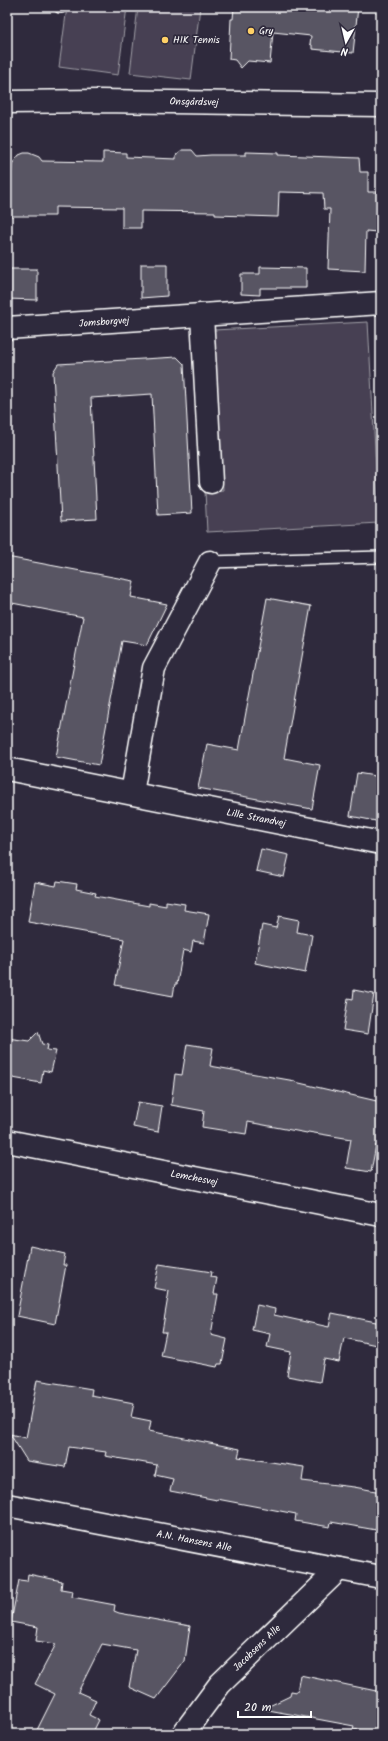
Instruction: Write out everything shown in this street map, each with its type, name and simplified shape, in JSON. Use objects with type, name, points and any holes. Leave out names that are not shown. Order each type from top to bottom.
[{"type":"street","name":"Onsgårdsvej","points":[[7,102],[99,101],[381,105]]},
{"type":"street","name":"Jomsborgvej","points":[[7,328],[381,303]]},
{"type":"street","points":[[202,315],[212,482]]},
{"type":"street","points":[[132,793],[154,668],[210,562]]},
{"type":"street","name":"Lille Strandvej","points":[[7,769],[381,843]]},
{"type":"street","name":"Lemchesvej","points":[[7,1141],[381,1214]]},
{"type":"street","name":"A.N. Hansens Alle","points":[[7,1505],[381,1577]]},
{"type":"street","name":"Jacobsens Alle","points":[[183,1734],[220,1684],[339,1569]]},
{"type":"lane","points":[[210,562],[381,557]]},
{"type":"shaded area","points":[[67,7],[127,7],[118,75],[59,67]]},
{"type":"shaded area","name":"HIK Tennis","points":[[138,7],[200,7],[191,80],[130,73]]},
{"type":"shaded area","points":[[368,322],[379,523],[207,532],[205,491],[223,490],[214,330]]},
{"type":"building","points":[[234,7],[358,7],[353,53],[312,49],[312,45],[310,44],[311,36],[273,32],[270,63],[248,61],[241,68],[235,60],[229,59],[231,19],[233,19]]},
{"type":"building","points":[[182,150],[192,150],[197,156],[246,155],[246,152],[278,153],[278,155],[359,158],[360,172],[368,172],[368,192],[378,192],[377,232],[366,231],[365,271],[328,269],[330,209],[324,209],[323,193],[279,192],[278,217],[215,215],[215,212],[141,211],[141,228],[122,228],[122,208],[55,207],[55,216],[9,216],[12,164],[19,155],[24,153],[29,153],[39,157],[42,161],[103,162],[103,152],[126,153],[126,157],[176,159],[176,155]]},
{"type":"building","points":[[141,264],[167,264],[167,296],[141,298]]},
{"type":"building","points":[[260,267],[306,268],[306,288],[260,288],[260,295],[241,294],[241,274],[260,274]]},
{"type":"building","points":[[7,269],[37,269],[37,300],[7,299]]},
{"type":"building","points":[[177,357],[184,364],[192,513],[158,515],[152,394],[91,398],[97,519],[61,521],[53,372],[58,364]]},
{"type":"building","points":[[7,557],[134,581],[131,597],[167,604],[147,645],[122,641],[99,765],[56,757],[83,617],[7,602]]},
{"type":"building","points":[[267,598],[311,606],[284,758],[320,765],[312,809],[198,788],[207,744],[239,750]]},
{"type":"building","points":[[357,773],[381,777],[381,822],[350,816]]},
{"type":"building","points":[[261,849],[289,855],[284,877],[256,871]]},
{"type":"building","points":[[57,881],[77,884],[76,889],[96,893],[95,896],[149,906],[149,903],[166,906],[166,901],[185,904],[184,910],[209,914],[204,943],[193,941],[191,952],[183,950],[177,984],[175,984],[173,996],[115,985],[124,939],[28,922],[35,882],[56,886]]},
{"type":"building","points":[[279,916],[299,920],[297,932],[312,935],[305,973],[255,963],[262,925],[276,928]]},
{"type":"building","points":[[354,990],[374,994],[368,1034],[343,1030],[348,998],[353,999]]},
{"type":"building","points":[[38,1032],[42,1044],[48,1045],[47,1050],[56,1051],[51,1072],[43,1070],[41,1083],[7,1077],[7,1038],[29,1041]]},
{"type":"building","points":[[187,1044],[213,1048],[210,1066],[295,1081],[381,1102],[381,1146],[376,1145],[371,1172],[346,1168],[351,1139],[307,1133],[248,1122],[246,1134],[202,1127],[204,1111],[171,1105],[175,1074],[182,1075]]},
{"type":"building","points":[[138,1102],[162,1106],[158,1132],[133,1127]]},
{"type":"building","points":[[30,1246],[65,1254],[63,1265],[66,1265],[55,1324],[17,1316]]},
{"type":"building","points":[[159,1264],[212,1272],[211,1277],[217,1278],[214,1294],[218,1294],[211,1335],[227,1339],[222,1364],[218,1364],[217,1367],[161,1356],[166,1332],[162,1332],[169,1291],[154,1288]]},
{"type":"building","points":[[257,1305],[275,1309],[274,1315],[329,1327],[332,1313],[381,1323],[381,1346],[344,1338],[339,1362],[324,1359],[320,1382],[287,1376],[291,1352],[267,1347],[270,1334],[252,1330]]},
{"type":"building","points":[[37,1380],[92,1389],[91,1395],[134,1403],[131,1417],[151,1421],[149,1431],[240,1449],[238,1457],[304,1467],[302,1481],[354,1487],[381,1492],[381,1523],[377,1523],[376,1530],[331,1522],[330,1527],[295,1521],[296,1514],[170,1491],[173,1479],[155,1475],[157,1465],[105,1456],[106,1452],[69,1447],[65,1467],[27,1461],[10,1434],[26,1438]]},
{"type":"building","points":[[28,1574],[62,1581],[61,1589],[73,1591],[72,1597],[115,1605],[114,1611],[119,1613],[190,1626],[185,1661],[156,1699],[129,1687],[136,1650],[102,1644],[78,1692],[96,1700],[89,1715],[99,1720],[92,1734],[35,1734],[55,1694],[35,1684],[56,1644],[36,1641],[38,1627],[11,1622],[19,1580],[27,1581]]},
{"type":"building","points":[[300,1675],[381,1692],[381,1734],[353,1729],[354,1726],[263,1709],[290,1696],[291,1691],[297,1692]]},
{"type":"place","name":"Gry","points":[[251,31]]},
{"type":"place","name":"HIK Tennis","points":[[165,40]]}]
